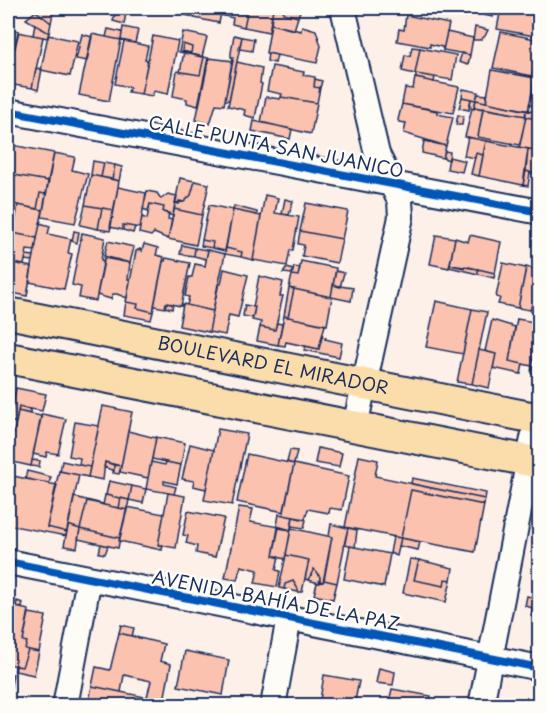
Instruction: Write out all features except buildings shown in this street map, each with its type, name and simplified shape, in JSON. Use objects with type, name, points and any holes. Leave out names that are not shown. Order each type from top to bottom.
[{"type":"main road","name":"BOULEVARD EL MIRADOR","points":[[8,313],[538,418]]},
{"type":"main road","points":[[8,358],[534,462]]},
{"type":"street","points":[[343,8],[377,154],[400,201],[401,217],[355,426]]},
{"type":"street","name":"CALLE PUNTA SAN JUANICO","points":[[8,111],[540,212]]},
{"type":"street","points":[[481,705],[534,462],[538,418]]},
{"type":"street","name":"AVENIDA BAHÍA DE LA PAZ","points":[[8,562],[540,668]]},
{"type":"street","points":[[65,705],[89,578]]},
{"type":"street","points":[[273,705],[289,618]]},
{"type":"cycle path","points":[[8,111],[540,212]]},
{"type":"cycle path","points":[[8,562],[540,668]]}]
